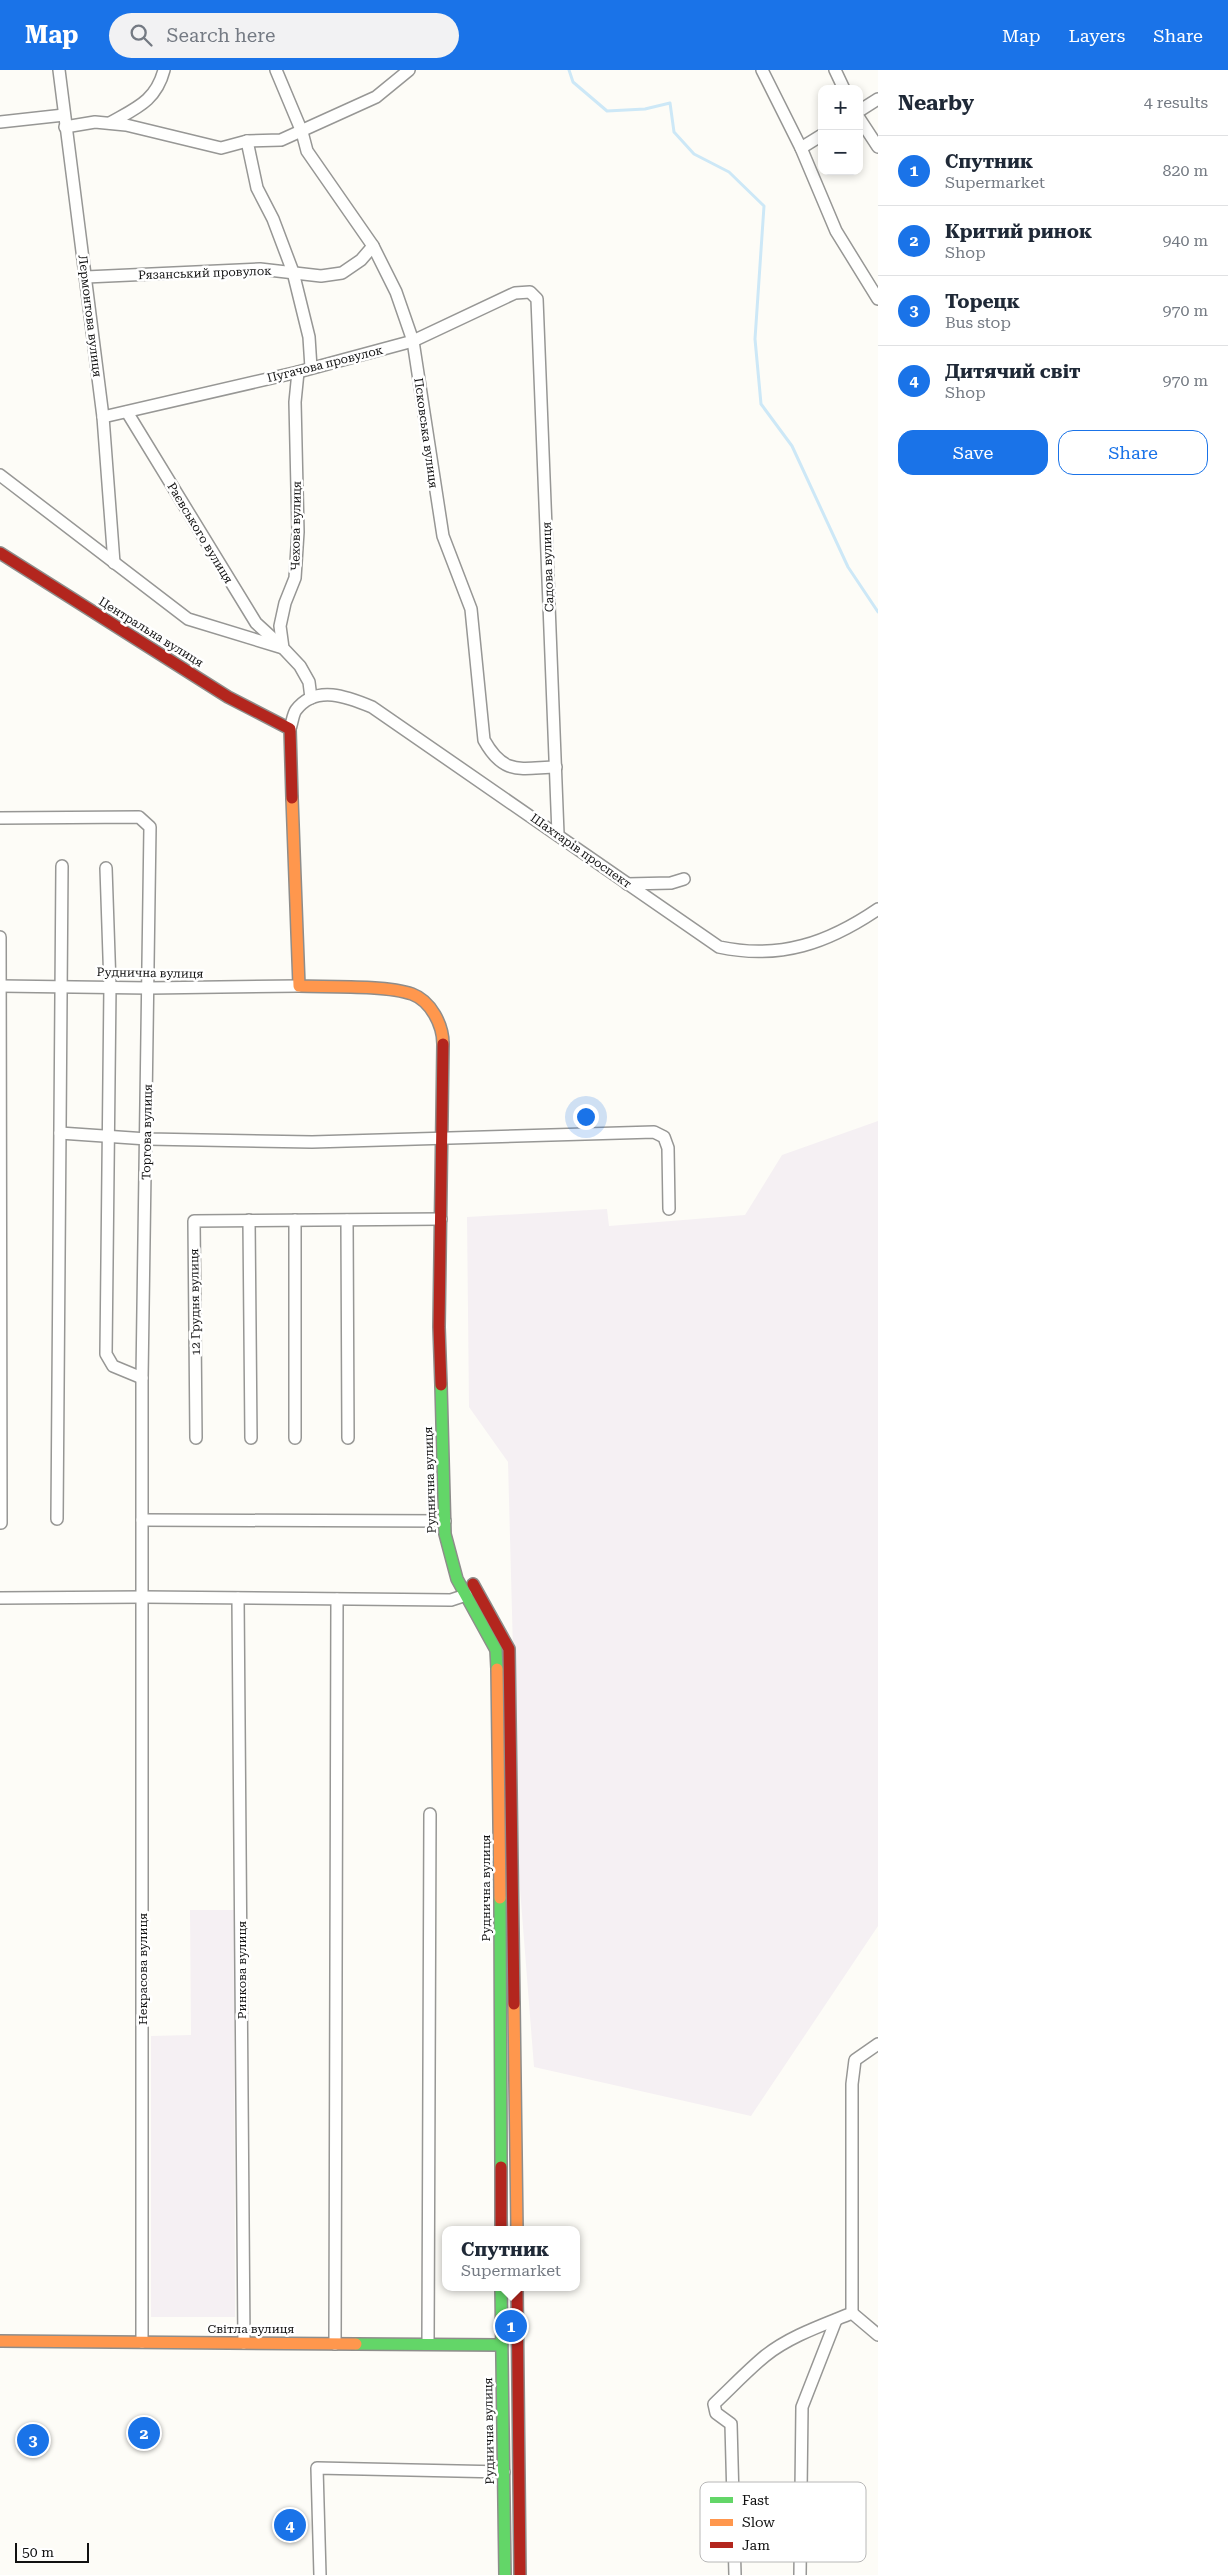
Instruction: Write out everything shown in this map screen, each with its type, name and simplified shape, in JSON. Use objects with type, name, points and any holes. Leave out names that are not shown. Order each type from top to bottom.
[{"type":"main road","name":"Центральна вулиця","points":[[0,553],[228,696],[290,729]]},
{"type":"main road","points":[[290,729],[299,986]]},
{"type":"main road","name":"Руднична вулиця","points":[[299,986],[389,990],[412,994],[427,1004],[437,1018],[443,1038],[439,1327],[445,1534],[457,1579],[496,1650],[500,1776],[501,2226]]},
{"type":"main road","points":[[445,1534],[509,1649],[517,2226]]},
{"type":"main road","name":"Руднична вулиця","points":[[501,2291],[505,2575]]},
{"type":"main road","points":[[517,2291],[520,2575]]},
{"type":"main road","name":"Світла вулиця","points":[[0,2341],[501,2345]]},
{"type":"street","name":"Лєрмонтова вулиця","points":[[59,70],[103,417],[114,564]]},
{"type":"street","points":[[110,124],[145,102],[160,86],[164,70]]},
{"type":"street","name":"Псковська вулиця","points":[[276,70],[302,132],[307,150],[373,246],[396,292],[413,341],[443,536],[471,610],[484,740],[493,756],[512,769],[556,767]]},
{"type":"street","points":[[0,122],[64,121],[126,125],[221,148],[247,141],[281,140],[302,132],[376,97],[409,70]]},
{"type":"street","points":[[762,70],[801,148],[836,231],[878,299]]},
{"type":"street","points":[[835,70],[842,85]]},
{"type":"street","points":[[863,108],[878,99]]},
{"type":"street","points":[[863,124],[878,147]]},
{"type":"street","points":[[801,148],[818,137]]},
{"type":"street","points":[[247,141],[257,188],[273,219],[293,272],[309,336],[311,368]]},
{"type":"street","name":"Рязанський провулок","points":[[86,277],[260,269],[321,276],[342,272],[361,260],[373,246]]},
{"type":"street","name":"Пугачова провулок","points":[[103,417],[298,372],[413,341],[515,293],[530,292],[537,299]]},
{"type":"street","name":"Садова вулиця","points":[[537,299],[558,834]]},
{"type":"street","name":"Чехова вулиця","points":[[283,648],[280,626],[285,602],[295,578],[298,532],[295,402],[298,372]]},
{"type":"street","name":"Раєвського вулиця","points":[[127,412],[256,623],[283,648]]},
{"type":"street","points":[[0,475],[188,619],[283,648],[300,666],[308,682],[311,698],[296,710],[290,729]]},
{"type":"street","name":"Шахтарів проспект","points":[[311,698],[327,693],[372,707],[558,834],[699,935],[719,947],[762,953],[786,950],[812,943],[849,927],[878,909]]},
{"type":"street","name":"Торгова вулиця","points":[[0,818],[139,817],[150,827],[147,1138],[142,1378],[142,1520]]},
{"type":"street","points":[[57,1519],[62,866]]},
{"type":"street","points":[[106,868],[110,986],[106,1354],[114,1366],[142,1378]]},
{"type":"street","points":[[627,884],[671,884],[684,879]]},
{"type":"street","points":[[0,937],[1,1523]]},
{"type":"street","name":"Руднична вулиця","points":[[0,986],[149,988],[299,986]]},
{"type":"street","points":[[60,1134],[312,1142],[443,1140],[654,1132],[664,1138],[668,1148],[669,1209]]},
{"type":"street","name":"12 Грудня вулиця","points":[[196,1438],[194,1220],[441,1219]]},
{"type":"street","points":[[249,1220],[251,1438]]},
{"type":"street","points":[[295,1220],[295,1438]]},
{"type":"street","points":[[347,1220],[348,1438]]},
{"type":"street","points":[[142,1520],[444,1521]]},
{"type":"street","name":"Некрасова вулиця","points":[[142,1520],[142,2342]]},
{"type":"street","points":[[0,1598],[143,1597],[451,1600],[466,1595]]},
{"type":"street","name":"Ринкова вулиця","points":[[238,1598],[244,2343]]},
{"type":"street","points":[[334,2344],[337,1599]]},
{"type":"street","points":[[428,2344],[430,1814]]},
{"type":"street","points":[[878,2044],[855,2060],[852,2084],[852,2313],[878,2335]]},
{"type":"street","points":[[733,2482],[731,2424],[716,2413],[714,2404],[766,2356],[796,2337],[852,2313]]},
{"type":"street","points":[[801,2482],[802,2408],[836,2320]]},
{"type":"street","points":[[320,2575],[317,2468],[504,2472]]},
{"type":"street","points":[[735,2562],[735,2575]]},
{"type":"street","points":[[800,2562],[800,2575]]},
{"type":"shaded area","points":[[878,1121],[878,1926],[751,2116],[534,2067],[519,1876],[508,1462],[469,1407],[467,1217],[607,1209],[609,1226],[745,1215],[782,1155]]},
{"type":"shaded area","points":[[190,1910],[234,1910],[235,2317],[151,2317],[151,2036],[191,2035]]},
{"type":"waterway","points":[[569,70],[573,82],[607,111],[645,109],[670,103],[674,132],[694,154],[729,172],[764,206],[755,339],[761,404],[792,446],[848,567],[878,612]]},
{"type":"traffic: fast","points":[[441,1385],[445,1534],[457,1579],[496,1650],[497,1669]]},
{"type":"traffic: fast","points":[[500,1898],[501,2167]]},
{"type":"traffic: fast","points":[[501,2291],[505,2575]]},
{"type":"traffic: fast","points":[[356,2344],[501,2345]]},
{"type":"traffic: slow","points":[[292,798],[299,986],[388,989],[412,994],[425,1002],[435,1014],[441,1029],[443,1044]]},
{"type":"traffic: slow","points":[[497,1669],[500,1898]]},
{"type":"traffic: slow","points":[[514,2004],[517,2226]]},
{"type":"traffic: slow","points":[[0,2341],[356,2344]]},
{"type":"traffic: jam","points":[[0,553],[228,697],[290,729],[292,798]]},
{"type":"traffic: jam","points":[[441,1385],[439,1327],[443,1044]]},
{"type":"traffic: jam","points":[[473,1584],[509,1649],[514,2004]]},
{"type":"traffic: jam","points":[[501,2167],[501,2226]]},
{"type":"traffic: jam","points":[[517,2291],[520,2575]]},
{"type":"place","name":"Спутник","points":[[511,2326]]},
{"type":"place","name":"Критий ринок","points":[[144,2433]]},
{"type":"place","name":"Торецк","points":[[33,2440]]},
{"type":"place","name":"Дитячий свiт","points":[[290,2525]]}]
